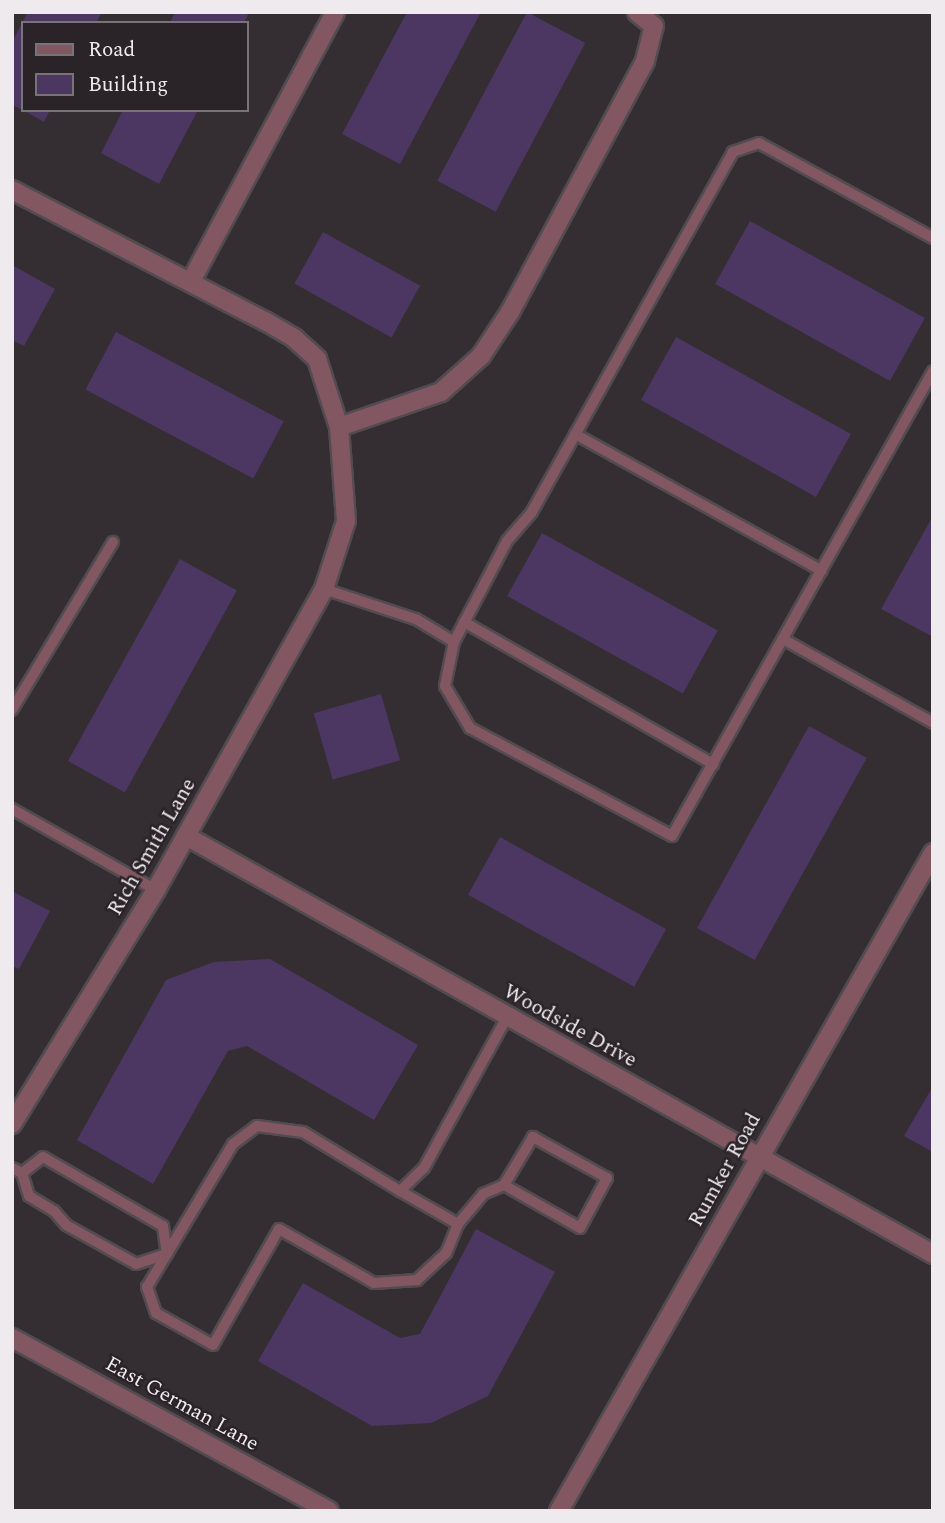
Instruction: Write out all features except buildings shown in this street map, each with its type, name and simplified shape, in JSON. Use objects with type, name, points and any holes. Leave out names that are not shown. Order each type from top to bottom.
[{"type":"street","points":[[191,281],[335,12]]},
{"type":"street","points":[[339,427],[441,392],[481,356],[510,312],[645,61],[654,26],[637,12]]},
{"type":"street","name":"Rich Smith Lane","points":[[12,191],[191,281],[294,338],[317,359],[339,427],[346,521],[324,589],[156,890],[12,1124]]},
{"type":"street","name":"Woodside Drive","points":[[186,836],[757,1158],[933,1254]]},
{"type":"street","name":"Rumker Road","points":[[559,1511],[757,1158],[933,853]]},
{"type":"street","name":"East German Lane","points":[[12,1338],[329,1511]]},
{"type":"lane","points":[[933,238],[759,143],[733,152],[532,512],[507,541],[454,642],[445,686],[470,728],[671,836],[933,371]]},
{"type":"lane","points":[[575,434],[822,571]]},
{"type":"lane","points":[[12,710],[113,541]]},
{"type":"lane","points":[[324,589],[416,619],[454,642]]},
{"type":"lane","points":[[464,622],[713,764]]},
{"type":"lane","points":[[783,639],[933,723]]},
{"type":"lane","points":[[12,809],[156,890]]},
{"type":"lane","points":[[400,1191],[424,1168],[507,1017]]},
{"type":"lane","points":[[458,1224],[303,1132],[257,1126],[233,1144],[147,1287],[156,1313],[213,1345],[279,1229],[374,1283],[417,1280],[446,1254],[458,1224],[484,1194],[504,1185],[533,1138],[607,1178],[580,1227],[504,1185]]},
{"type":"lane","points":[[43,1157],[163,1227],[167,1254],[136,1264],[66,1225],[54,1210],[29,1196],[17,1170],[43,1157]]}]
